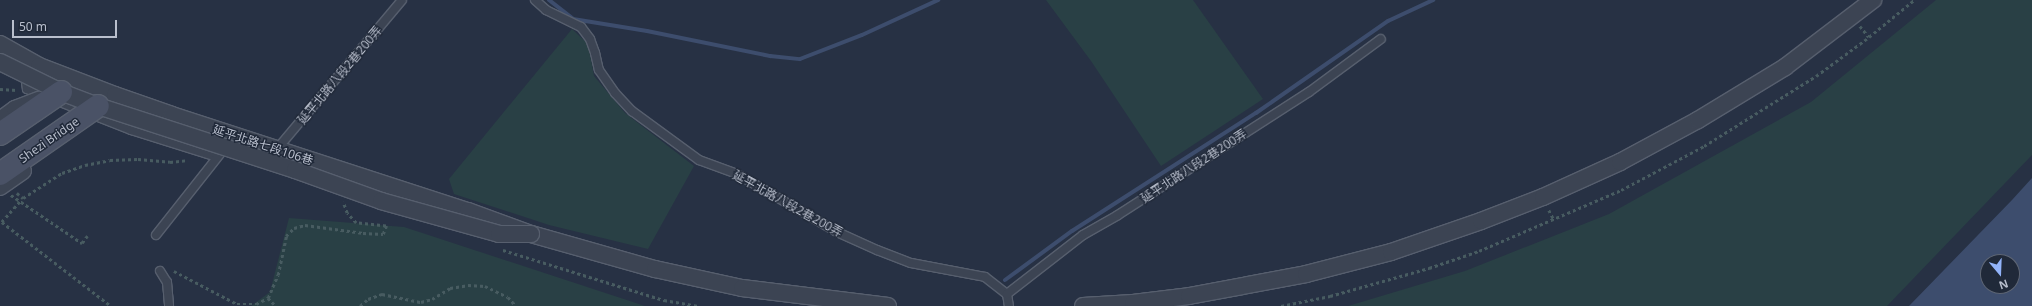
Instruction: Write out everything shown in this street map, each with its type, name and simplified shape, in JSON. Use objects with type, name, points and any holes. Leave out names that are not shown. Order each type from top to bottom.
[{"type":"street","points":[[1083,306],[1133,303],[1196,295],[1306,274],[1391,252],[1481,221],[1543,197],[1620,162],[1698,120],[1785,67],[1873,0]]},
{"type":"street","name":"延平北路七段106巷","points":[[0,44],[39,66],[108,92],[468,211],[531,234]]},
{"type":"street","points":[[0,62],[61,92],[98,106],[295,170],[401,207],[498,234],[531,234],[655,269],[742,288],[888,306]]},
{"type":"street","points":[[0,120],[15,109],[61,92]]},
{"type":"street","points":[[0,134],[61,92]]},
{"type":"street","name":"Shezi Bridge","points":[[2,184],[98,106]]},
{"type":"lane","name":"延平北路八段2巷200弄","points":[[284,151],[402,0]]},
{"type":"lane","name":"延平北路八段2巷200弄","points":[[535,0],[546,10],[580,27],[590,39],[599,70],[615,93],[632,111],[699,160],[737,174],[837,232],[876,250],[911,263],[985,277],[1007,294],[1083,235],[1118,215],[1309,92],[1381,39]]},
{"type":"lane","points":[[0,58],[24,72],[27,89],[131,130],[217,157]]},
{"type":"lane","points":[[156,235],[224,150],[282,163],[284,151]]},
{"type":"lane","points":[[160,270],[167,282],[169,306]]},
{"type":"lane","points":[[1007,294],[1009,306]]},
{"type":"path","points":[[0,89],[9,91],[27,89]]},
{"type":"path","points":[[22,198],[62,173],[85,165],[110,160],[138,159],[170,162],[193,159],[196,150]]},
{"type":"path","points":[[2,184],[20,202],[82,243],[87,236]]},
{"type":"path","points":[[172,270],[237,304],[256,304],[268,298],[278,275],[286,236],[294,228],[305,225],[363,233],[383,234],[386,226],[356,223],[347,213],[342,200]]},
{"type":"path","points":[[20,202],[2,222],[111,306]]},
{"type":"path","points":[[360,306],[368,299],[382,294],[421,302],[432,299],[450,288],[468,285],[485,286],[508,297],[516,306]]},
{"type":"path","points":[[268,298],[276,306]]},
{"type":"green space","points":[[1046,0],[1193,0],[1263,99],[1161,166],[1091,61]]},
{"type":"green space","points":[[1936,0],[2032,0],[2032,155],[1887,306],[1348,306],[1465,271],[1609,214],[1811,102]]},
{"type":"green space","points":[[572,29],[588,44],[594,76],[625,113],[694,166],[648,249],[549,225],[454,194],[449,179]]},
{"type":"green space","points":[[289,218],[404,227],[645,306],[251,306],[270,292]]},
{"type":"water","points":[[2032,178],[2032,306],[1909,306],[2012,200]]},
{"type":"waterway","points":[[549,0],[573,19],[647,31],[770,56],[800,59],[862,35],[938,0]]},
{"type":"waterway","points":[[1005,280],[1072,231],[1256,113],[1388,21],[1433,0]]}]
